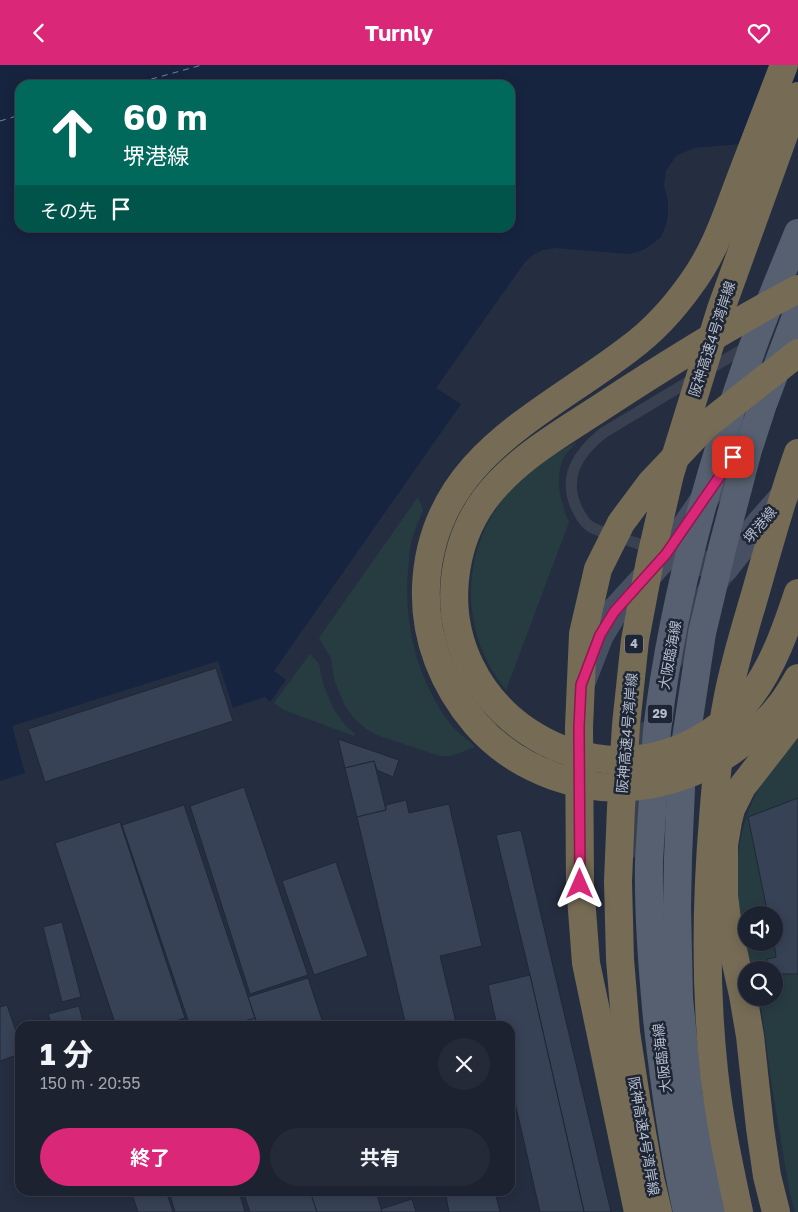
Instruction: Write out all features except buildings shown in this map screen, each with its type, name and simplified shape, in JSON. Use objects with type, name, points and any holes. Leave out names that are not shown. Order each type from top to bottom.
[{"type":"highway","points":[[784,65],[715,245],[692,284],[664,317],[633,346],[535,414],[504,438],[477,464],[461,483],[448,504],[438,526],[427,574],[426,599],[433,647],[441,670],[466,712],[482,731],[521,761],[543,772],[566,780],[590,785],[639,787],[664,783],[710,766],[731,753],[778,709],[798,678]]},
{"type":"highway","name":"阪神高速4号湾岸線","points":[[658,1212],[637,1105],[626,1032],[620,959],[618,882],[621,808],[626,725],[635,640],[650,561],[670,474],[721,309],[798,96]]},
{"type":"highway","points":[[798,289],[754,312],[636,384],[544,445],[504,477],[476,514],[466,535],[459,556],[454,602],[463,647],[475,675],[488,695],[503,712],[526,731],[553,746],[583,756],[628,760],[659,755],[688,745],[702,738],[727,720],[748,698],[766,673],[798,593]]},
{"type":"highway","points":[[638,1212],[586,963],[580,884],[579,727],[582,634],[598,569],[621,523],[650,484],[706,425],[798,353]]},
{"type":"highway","points":[[739,1212],[726,1149],[714,1072],[708,993],[707,925],[716,775],[728,695],[747,621],[798,453]]},
{"type":"highway","points":[[776,1212],[760,1128],[750,1036],[727,920],[724,897],[724,845],[731,809],[742,787],[798,715]]},
{"type":"main road","name":"大阪臨海線","points":[[687,1212],[666,1099],[657,1020],[652,946],[649,863],[657,732],[679,602],[694,537],[712,473],[754,344],[798,233]]},
{"type":"main road","name":"大阪臨海線","points":[[711,1212],[689,1096],[678,998],[677,908],[682,765],[702,633],[726,531],[748,450],[766,396],[782,324]]},
{"type":"main road","points":[[581,685],[600,635],[614,612],[666,554],[798,363]]},
{"type":"main road","name":"堺港線","points":[[724,569],[762,521],[798,481]]},
{"type":"street","points":[[646,1212],[623,1082],[611,987],[649,702],[686,629],[724,569],[666,554]]},
{"type":"lane","points":[[666,554],[590,527],[580,515],[573,501],[571,488],[576,461],[592,441],[603,433],[798,316]]},
{"type":"green space","points":[[577,442],[564,457],[559,473],[559,490],[569,522],[506,690],[490,666],[479,641],[473,615],[471,588],[474,561],[482,535],[495,511],[512,488],[542,462]]},
{"type":"green space","points":[[418,497],[423,510],[411,542],[407,582],[410,624],[414,645],[419,665],[437,703],[451,725],[475,747],[451,756],[440,756],[377,735],[366,729],[353,717],[344,704],[334,679],[331,658],[319,638]]},
{"type":"green space","points":[[310,654],[319,664],[323,684],[334,710],[345,725],[355,734],[354,736],[284,710],[274,703]]},
{"type":"green space","points":[[798,739],[798,1212],[795,1212],[790,1194],[772,1087],[761,1006],[783,1006],[783,961],[751,961],[748,951],[783,951],[783,906],[739,906],[737,890],[739,850],[748,812],[756,794],[777,762]]},
{"type":"water","points":[[0,65],[798,65],[798,139],[694,148],[676,156],[666,171],[664,185],[668,202],[668,214],[666,225],[661,237],[641,251],[629,254],[556,248],[543,250],[525,262],[436,388],[461,404],[274,671],[286,680],[270,702],[265,697],[233,708],[218,661],[12,726],[25,773],[0,781]]},
{"type":"ferry route","points":[[148,80],[202,65]]},
{"type":"ferry route","points":[[0,121],[15,116]]},
{"type":"route","points":[[580,884],[579,727],[581,685],[600,635],[614,612],[666,554],[733,457]]}]
